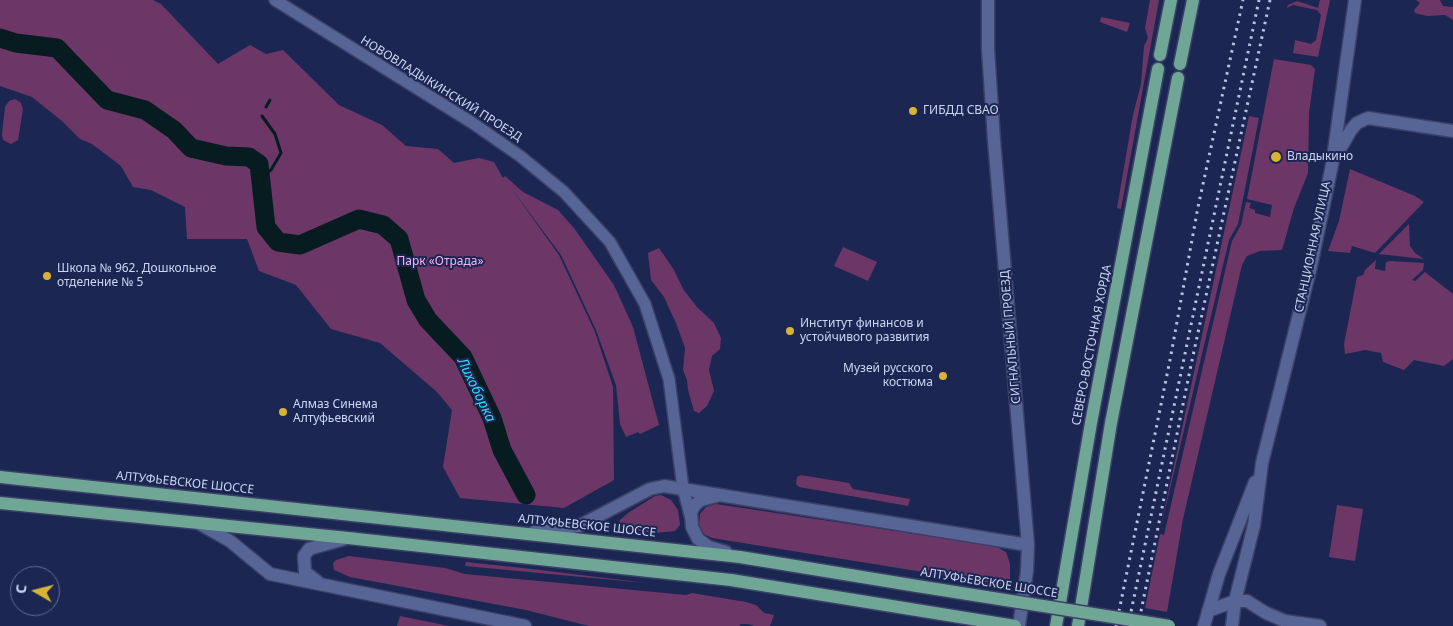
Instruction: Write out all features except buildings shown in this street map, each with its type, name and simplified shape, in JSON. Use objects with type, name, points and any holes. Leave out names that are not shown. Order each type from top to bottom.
[{"type":"main road","name":"СИГНАЛЬНЫЙ ПРОЕЗД","points":[[988,0],[988,47],[1028,545],[1027,571],[1017,626]]},
{"type":"main road","name":"СИГНАЛЬНЫЙ ПРОЕЗД","points":[[988,47],[996,0]]},
{"type":"main road","points":[[1160,55],[1171,0]]},
{"type":"main road","points":[[1180,64],[1193,0]]},
{"type":"main road","name":"СТАНЦИОННАЯ УЛИЦА","points":[[1232,626],[1235,601],[1254,525],[1262,462],[1311,266],[1332,165],[1355,0]]},
{"type":"main road","name":"СЕВЕРО-ВОСТОЧНАЯ ХОРДА","points":[[1056,626],[1091,423],[1158,69]]},
{"type":"main road","points":[[1078,626],[1120,374],[1178,78]]},
{"type":"main road","points":[[1332,165],[1355,125],[1362,120],[1374,118],[1453,131]]},
{"type":"main road","name":"СТАНЦИОННАЯ УЛИЦА","points":[[1204,626],[1219,574],[1262,462]]},
{"type":"main road","name":"АЛТУФЬЕВСКОЕ ШОССЕ","points":[[0,477],[740,557],[1169,626]]},
{"type":"main road","points":[[522,533],[579,526],[650,489],[664,486],[1028,545]]},
{"type":"main road","points":[[722,495],[701,500],[691,512],[692,527],[698,539],[709,547],[740,557]]},
{"type":"main road","points":[[0,503],[348,538],[731,580],[1017,626]]},
{"type":"main road","points":[[200,524],[230,541],[270,574],[525,626]]},
{"type":"main road","points":[[322,585],[305,572],[304,556],[309,550],[319,545],[348,538]]},
{"type":"main road","points":[[1208,611],[1235,601],[1247,601],[1285,621],[1320,626]]},
{"type":"street","name":"НОВОВЛАДЫКИНСКИЙ ПРОЕЗД","points":[[275,0],[471,122],[520,156],[564,192],[610,242],[645,304],[669,379],[683,488],[691,519]]},
{"type":"green space","name":"Парк «Отрада»","points":[[0,0],[153,0],[161,4],[218,64],[250,45],[266,54],[283,50],[339,105],[382,125],[406,146],[438,149],[454,163],[479,158],[494,162],[503,178],[505,176],[523,192],[558,210],[574,228],[614,285],[633,327],[659,425],[640,434],[638,432],[626,437],[620,424],[616,385],[596,330],[561,255],[511,188],[559,255],[595,332],[613,387],[614,480],[564,508],[460,498],[443,467],[452,410],[437,392],[380,343],[331,329],[296,285],[259,271],[247,239],[187,239],[185,207],[151,190],[133,187],[121,166],[92,144],[80,139],[62,121],[32,97],[0,86]]},
{"type":"green space","points":[[1150,0],[1159,0],[1121,209],[1117,208],[1133,115],[1141,84],[1144,46],[1148,38],[1145,28]]},
{"type":"green space","points":[[1320,0],[1330,0],[1318,57],[1293,53],[1295,40],[1311,44],[1316,40],[1321,15],[1317,10],[1293,5],[1287,8],[1288,5],[1297,1],[1318,8]]},
{"type":"green space","points":[[1416,0],[1440,0],[1443,6],[1453,7],[1453,20],[1445,15],[1427,16],[1415,13],[1414,10],[1420,3]]},
{"type":"green space","points":[[1101,17],[1130,23],[1127,32],[1100,22]]},
{"type":"green space","points":[[1274,59],[1311,65],[1315,69],[1309,113],[1308,173],[1294,208],[1282,250],[1260,251],[1247,256],[1242,265],[1183,519],[1167,612],[1145,608],[1160,534],[1164,535],[1232,241],[1241,225],[1246,202],[1251,203],[1249,208],[1255,210],[1255,213],[1270,217],[1272,205],[1247,199]]},
{"type":"green space","points":[[15,99],[21,103],[23,109],[18,140],[11,144],[3,140],[2,134],[5,107],[9,101]]},
{"type":"green space","points":[[1249,116],[1259,118],[1238,224],[1229,240],[1160,531]]},
{"type":"green space","points":[[1350,169],[1415,196],[1424,202],[1375,253],[1352,246],[1350,253],[1328,251],[1339,221]]},
{"type":"green space","points":[[1409,224],[1410,246],[1415,253],[1424,259],[1379,254]]},
{"type":"green space","points":[[843,247],[877,262],[868,281],[834,266]]},
{"type":"green space","points":[[659,248],[674,270],[683,289],[697,307],[714,323],[721,338],[720,349],[712,356],[709,370],[714,391],[707,406],[699,413],[694,411],[688,390],[683,370],[685,348],[676,323],[664,297],[651,280],[648,253]]},
{"type":"green space","points":[[1376,260],[1375,269],[1385,271],[1386,262],[1390,261],[1424,263],[1423,270],[1412,280],[1415,281],[1425,272],[1453,294],[1453,359],[1444,366],[1414,360],[1404,370],[1383,362],[1381,353],[1365,350],[1345,354],[1344,344],[1357,277],[1363,275],[1365,270]]},
{"type":"green space","points":[[801,475],[849,483],[853,489],[910,499],[908,506],[799,487],[796,484],[797,477]]},
{"type":"green space","points":[[661,495],[671,500],[678,510],[680,525],[675,531],[655,533],[617,527],[620,520],[628,513],[655,496]]},
{"type":"green space","points":[[716,504],[995,546],[1006,552],[1010,564],[1010,586],[712,538],[704,534],[699,525],[700,514],[706,507]]},
{"type":"green space","points":[[1337,505],[1363,509],[1355,561],[1329,557]]},
{"type":"green space","points":[[349,556],[445,568],[465,574],[686,595],[692,593],[746,602],[756,605],[764,613],[774,615],[770,626],[741,624],[739,626],[589,626],[526,610],[350,577],[334,570],[333,563],[336,560]]},
{"type":"green space","points":[[466,562],[532,569],[646,583],[465,566]]},
{"type":"green space","points":[[400,616],[449,626],[397,626]]},
{"type":"waterway","name":"Лихоборка","points":[[0,38],[16,43],[57,48],[107,100],[145,110],[174,130],[191,148],[226,156],[249,157],[259,164],[266,227],[278,242],[300,245],[359,219],[383,225],[399,239],[416,300],[428,320],[463,357],[492,418],[502,450],[526,495]]},
{"type":"waterway","points":[[266,107],[270,100]]},
{"type":"waterway","points":[[262,116],[275,134],[281,153],[271,170],[262,176]]},
{"type":"railway","points":[[1116,626],[1170,360],[1198,207],[1243,0]]},
{"type":"railway","points":[[1128,626],[1259,0]]},
{"type":"railway","points":[[1138,626],[1191,365],[1270,0]]},
{"type":"place","name":"ГИБДД СВАО","points":[[913,111]]},
{"type":"place","name":"Владыкино","points":[[1276,157]]},
{"type":"place","name":"Школа № 962. Дошкольное отделение № 5","points":[[47,276]]},
{"type":"place","name":"Институт финансов и устойчивого развития","points":[[790,331]]},
{"type":"place","name":"Музей русского костюма","points":[[943,376]]},
{"type":"place","name":"Алмаз Синема Алтуфьевский","points":[[283,412]]}]
